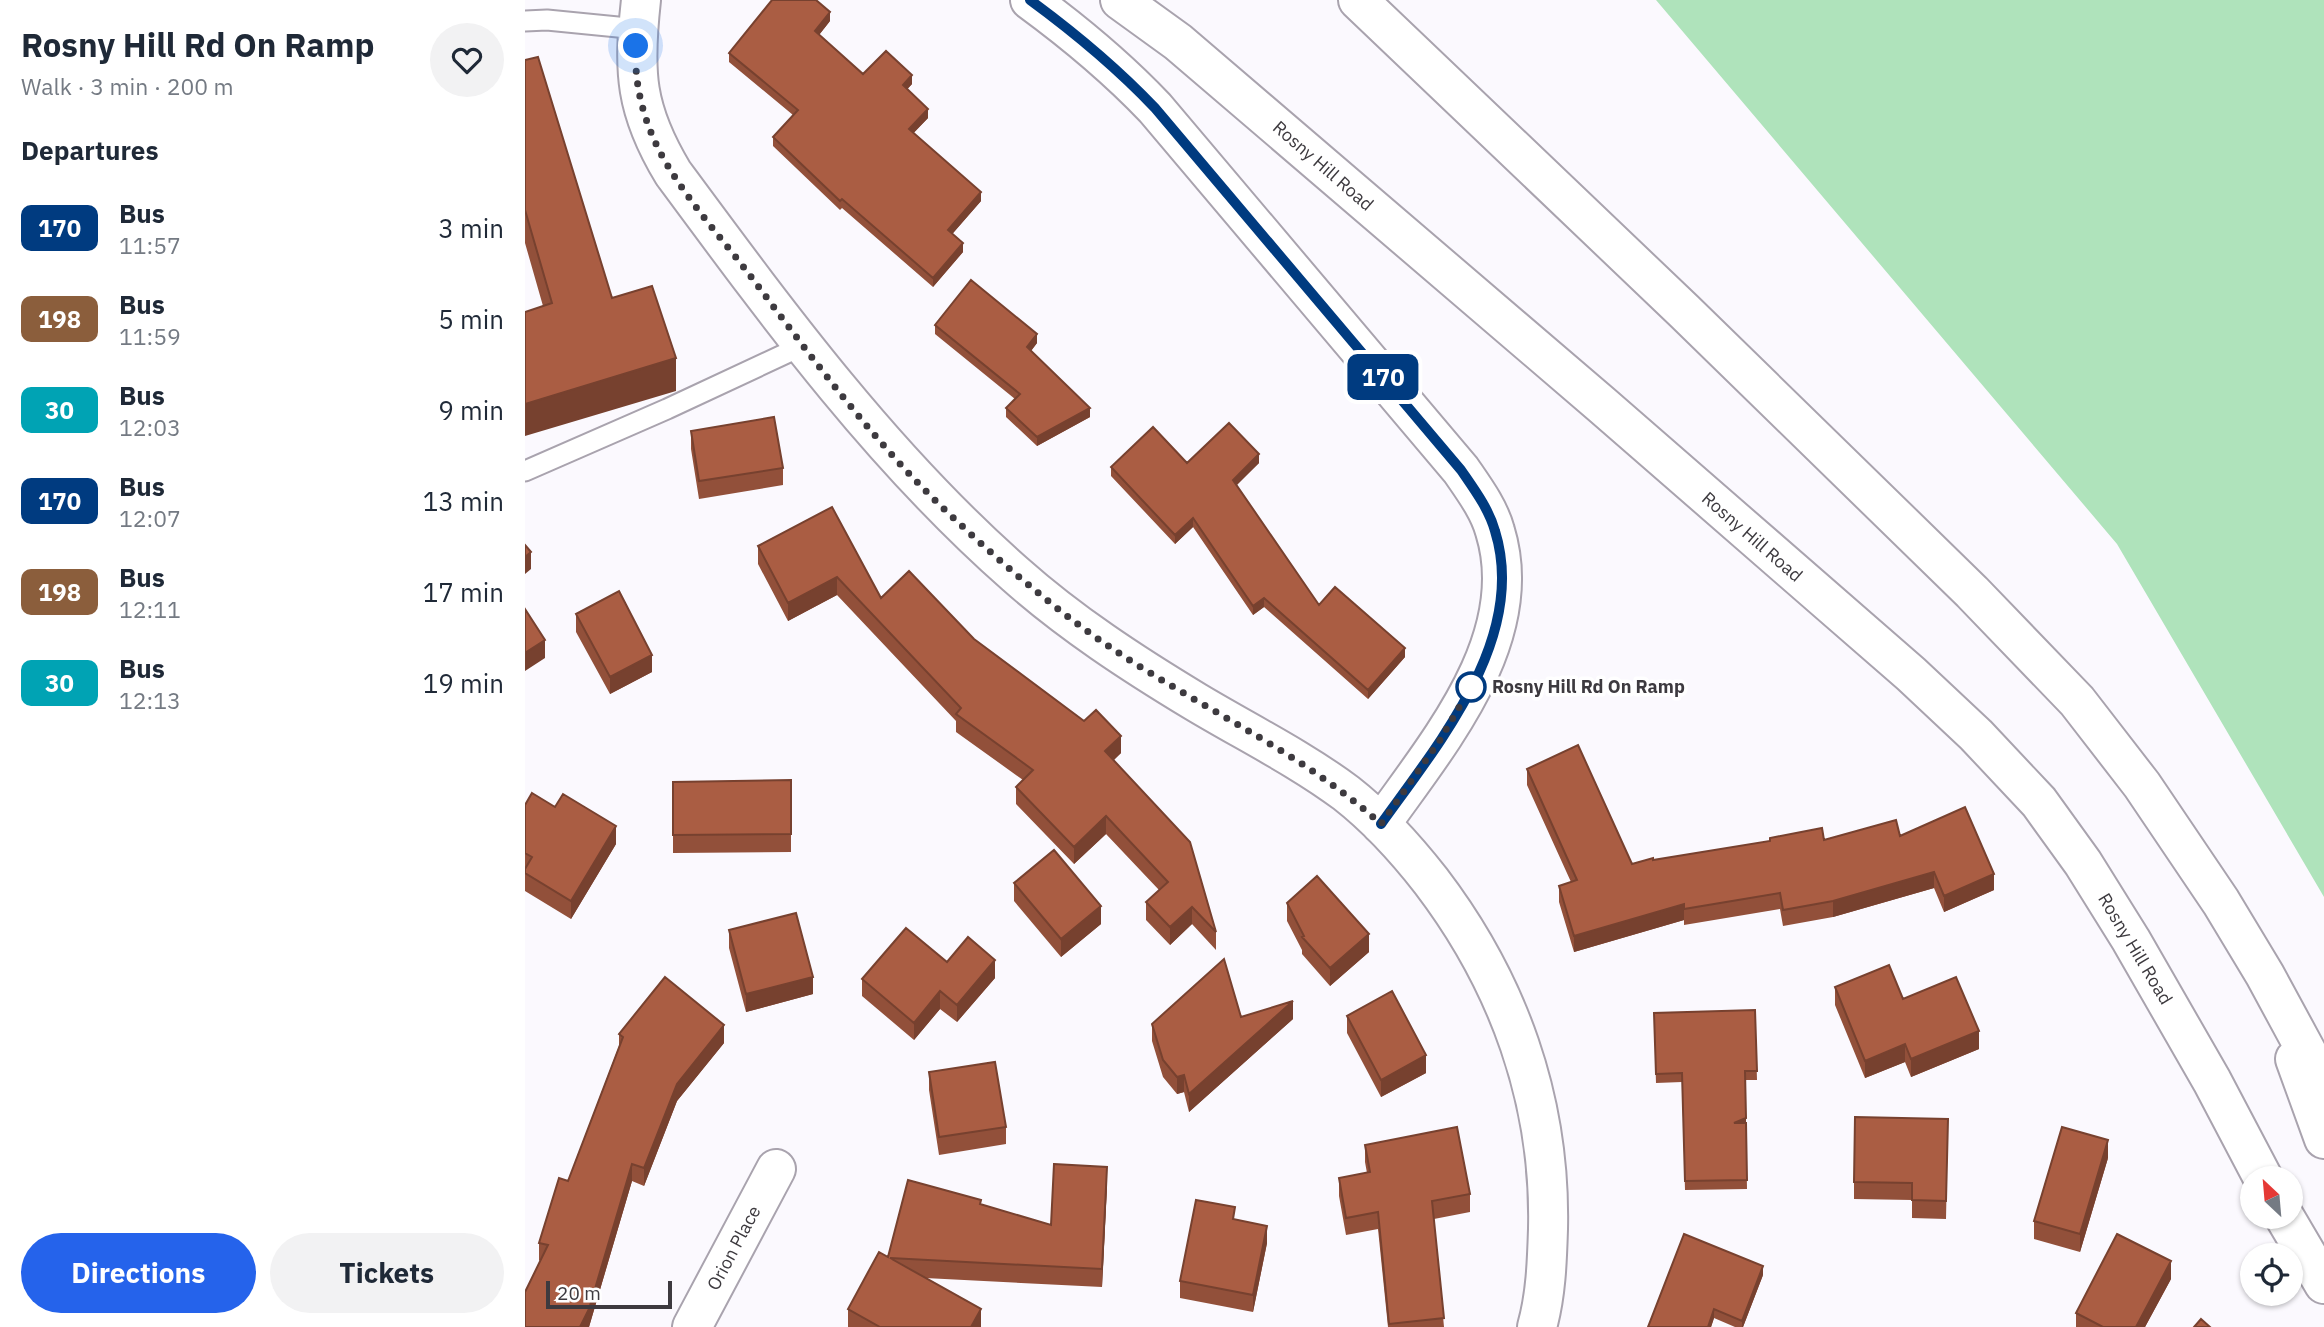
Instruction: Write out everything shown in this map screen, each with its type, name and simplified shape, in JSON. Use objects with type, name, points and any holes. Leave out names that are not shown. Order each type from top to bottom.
[{"type":"main road","points":[[1030,0],[1093,48],[1155,108],[1461,470],[1480,499],[1495,530],[1501,560],[1502,594],[1498,621],[1488,653],[1440,740],[1381,824]]},
{"type":"main road","name":"Rosny Hill Road","points":[[1120,0],[1178,42],[1612,414],[1911,674],[1976,735],[2039,802],[2083,863],[2212,1081],[2257,1166]]},
{"type":"main road","points":[[1358,0],[1972,592],[2077,701],[2142,785],[2221,902],[2324,1084]]},
{"type":"main road","points":[[639,14],[635,63],[638,88],[642,110],[659,151],[700,210],[804,345],[898,461],[943,509],[1076,623],[1124,657],[1316,771],[1348,795],[1381,824],[1418,864],[1458,916],[1485,961],[1510,1018],[1531,1080],[1542,1132],[1548,1197],[1547,1263],[1537,1327]]},
{"type":"main road","points":[[2276,997],[2303,1086],[2324,1139]]},
{"type":"main road","name":"Orion Place","points":[[692,1327],[775,1169]]},
{"type":"main road","points":[[2292,1229],[2324,1284]]},
{"type":"lane","points":[[525,21],[639,14]]},
{"type":"lane","points":[[525,471],[804,345]]},
{"type":"green space","points":[[1656,0],[2324,0],[2324,897],[2117,544]]},
{"type":"building","points":[[772,0],[816,0],[830,12],[815,31],[863,74],[886,51],[912,75],[903,85],[928,109],[909,129],[981,192],[948,230],[963,243],[933,278],[842,199],[840,201],[773,137],[798,110],[729,53]]},
{"type":"building","points":[[538,57],[612,298],[652,286],[676,358],[525,404],[525,312],[552,303],[525,210],[525,60]]},
{"type":"building","points":[[971,280],[1037,334],[1027,347],[1090,408],[1037,437],[1006,408],[1020,394],[935,325]]},
{"type":"building","points":[[774,417],[783,468],[699,481],[691,431]]},
{"type":"building","points":[[1229,423],[1259,454],[1233,480],[1319,605],[1335,587],[1405,648],[1368,690],[1264,598],[1253,606],[1193,518],[1175,535],[1111,467],[1153,427],[1187,463]]},
{"type":"building","points":[[832,507],[881,598],[909,571],[974,639],[1084,721],[1096,710],[1121,736],[1105,751],[1190,842],[1216,932],[1192,907],[1170,927],[1146,902],[1168,882],[1106,816],[1074,847],[1016,787],[1033,770],[956,714],[961,708],[837,577],[788,603],[758,546]]},
{"type":"building","points":[[525,545],[531,552],[525,557]]},
{"type":"building","points":[[619,591],[652,655],[610,677],[576,614]]},
{"type":"building","points":[[525,609],[545,640],[525,653]]},
{"type":"building","points":[[1578,745],[1632,864],[1653,858],[1770,841],[1770,838],[1822,828],[1824,840],[1896,820],[1900,836],[1965,807],[1994,874],[1944,896],[1934,872],[1833,901],[1783,910],[1780,893],[1684,909],[1684,904],[1574,936],[1559,886],[1577,880],[1527,769]]},
{"type":"building","points":[[791,780],[791,834],[673,835],[673,782]]},
{"type":"building","points":[[532,793],[555,807],[563,794],[616,826],[571,901],[525,873],[532,857],[525,853],[525,805]]},
{"type":"building","points":[[1054,850],[1101,906],[1061,939],[1014,883]]},
{"type":"building","points":[[1317,876],[1369,934],[1330,968],[1302,937],[1304,936],[1287,903]]},
{"type":"building","points":[[796,913],[813,977],[746,994],[729,930]]},
{"type":"building","points":[[906,928],[947,962],[968,937],[995,960],[957,1005],[940,991],[914,1023],[862,979]]},
{"type":"building","points":[[1224,959],[1241,1017],[1293,1001],[1189,1094],[1184,1075],[1177,1077],[1163,1060],[1152,1024]]},
{"type":"building","points":[[1889,965],[1903,999],[1956,977],[1979,1031],[1911,1059],[1905,1044],[1865,1061],[1835,987]]},
{"type":"building","points":[[665,977],[724,1025],[677,1084],[644,1168],[632,1164],[589,1309],[580,1327],[525,1327],[525,1292],[548,1245],[539,1243],[559,1178],[568,1181],[623,1037],[619,1034]]},
{"type":"building","points":[[1392,991],[1426,1055],[1381,1080],[1347,1016]]},
{"type":"building","points":[[1755,1010],[1757,1071],[1745,1071],[1746,1118],[1734,1123],[1746,1123],[1747,1180],[1685,1181],[1682,1073],[1656,1074],[1654,1013]]},
{"type":"building","points":[[995,1062],[1006,1127],[939,1137],[929,1072]]},
{"type":"building","points":[[1855,1117],[1948,1119],[1946,1201],[1912,1200],[1912,1183],[1854,1182]]},
{"type":"building","points":[[1457,1127],[1470,1194],[1432,1201],[1444,1318],[1389,1324],[1378,1212],[1346,1218],[1339,1178],[1370,1172],[1365,1145]]},
{"type":"building","points":[[2062,1127],[2108,1140],[2080,1234],[2034,1221]]},
{"type":"building","points":[[1054,1164],[1107,1167],[1102,1269],[890,1258],[981,1309],[971,1327],[880,1327],[848,1309],[879,1252],[888,1257],[908,1180],[981,1200],[980,1204],[1051,1225]]},
{"type":"building","points":[[1196,1200],[1235,1207],[1233,1219],[1267,1226],[1253,1295],[1180,1281]]},
{"type":"building","points":[[1684,1234],[1763,1266],[1742,1321],[1714,1309],[1708,1327],[1648,1327]]},
{"type":"building","points":[[2117,1234],[2171,1261],[2136,1327],[2103,1327],[2076,1313]]},
{"type":"building","points":[[2201,1319],[2210,1327],[2194,1327]]},
{"type":"bus line","name":"170","points":[[1030,0],[1072,31],[1123,75],[1155,108],[1461,470],[1480,499],[1495,530],[1501,560],[1502,594],[1498,621],[1488,653],[1440,740],[1381,824]]},
{"type":"place","name":"Rosny Hill Rd On Ramp","points":[[1471,687]]},
{"type":"route","points":[[636,46],[635,63],[642,110],[659,151],[777,311],[861,418],[943,509],[1076,623],[1192,700],[1316,771],[1381,824],[1440,740],[1471,687]]}]
